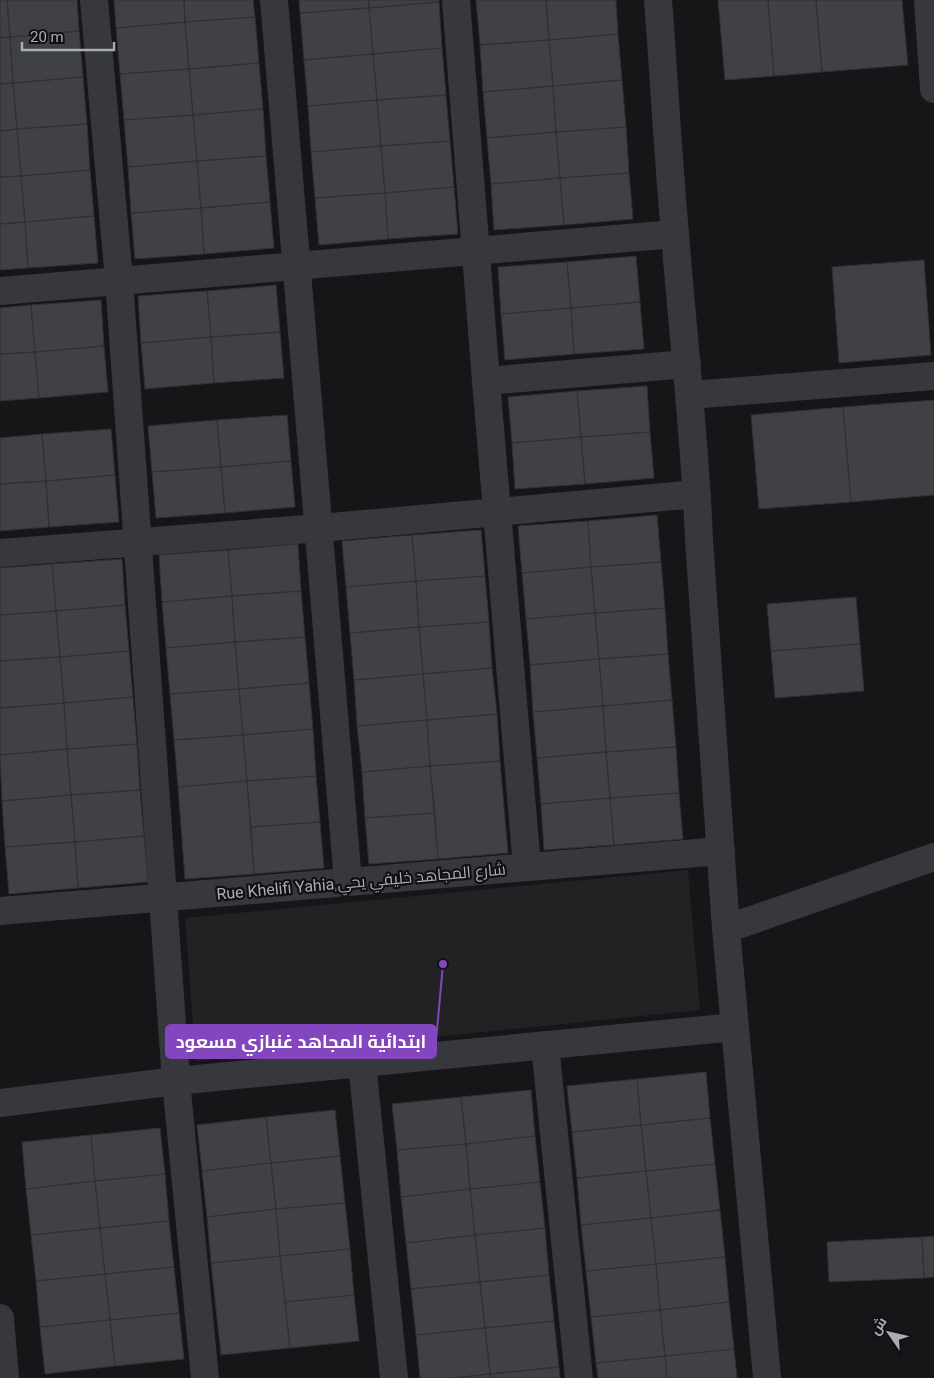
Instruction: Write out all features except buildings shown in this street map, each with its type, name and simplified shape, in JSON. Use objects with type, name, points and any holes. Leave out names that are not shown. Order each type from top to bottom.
[{"type":"street","points":[[94,0],[119,280],[176,1081],[205,1378]]},
{"type":"street","points":[[274,0],[320,528],[348,882]]},
{"type":"street","points":[[456,0],[527,866]]},
{"type":"street","points":[[658,0],[675,234],[690,395],[697,494],[698,540],[726,929],[767,1378]]},
{"type":"street","points":[[928,0],[934,88]]},
{"type":"street","points":[[0,291],[675,234]]},
{"type":"street","points":[[486,381],[687,364]]},
{"type":"street","points":[[690,395],[934,376]]},
{"type":"street","points":[[0,553],[320,528],[697,494]]},
{"type":"street","name":"Rue Khelifi Yahia,شارع المجاهد خليفي يحي","points":[[0,911],[721,851]]},
{"type":"street","points":[[726,929],[934,857]]},
{"type":"street","points":[[0,1103],[176,1081],[735,1027]]},
{"type":"street","points":[[545,1045],[579,1378]]},
{"type":"street","points":[[362,1063],[394,1378]]},
{"type":"street","points":[[0,1318],[5,1378]]},
{"type":"shaded area","points":[[688,870],[700,1010],[196,1061],[185,918]]},
{"type":"place","name":"ابتدائية المجاهد غنبازي مسعود","points":[[443,964]]}]
